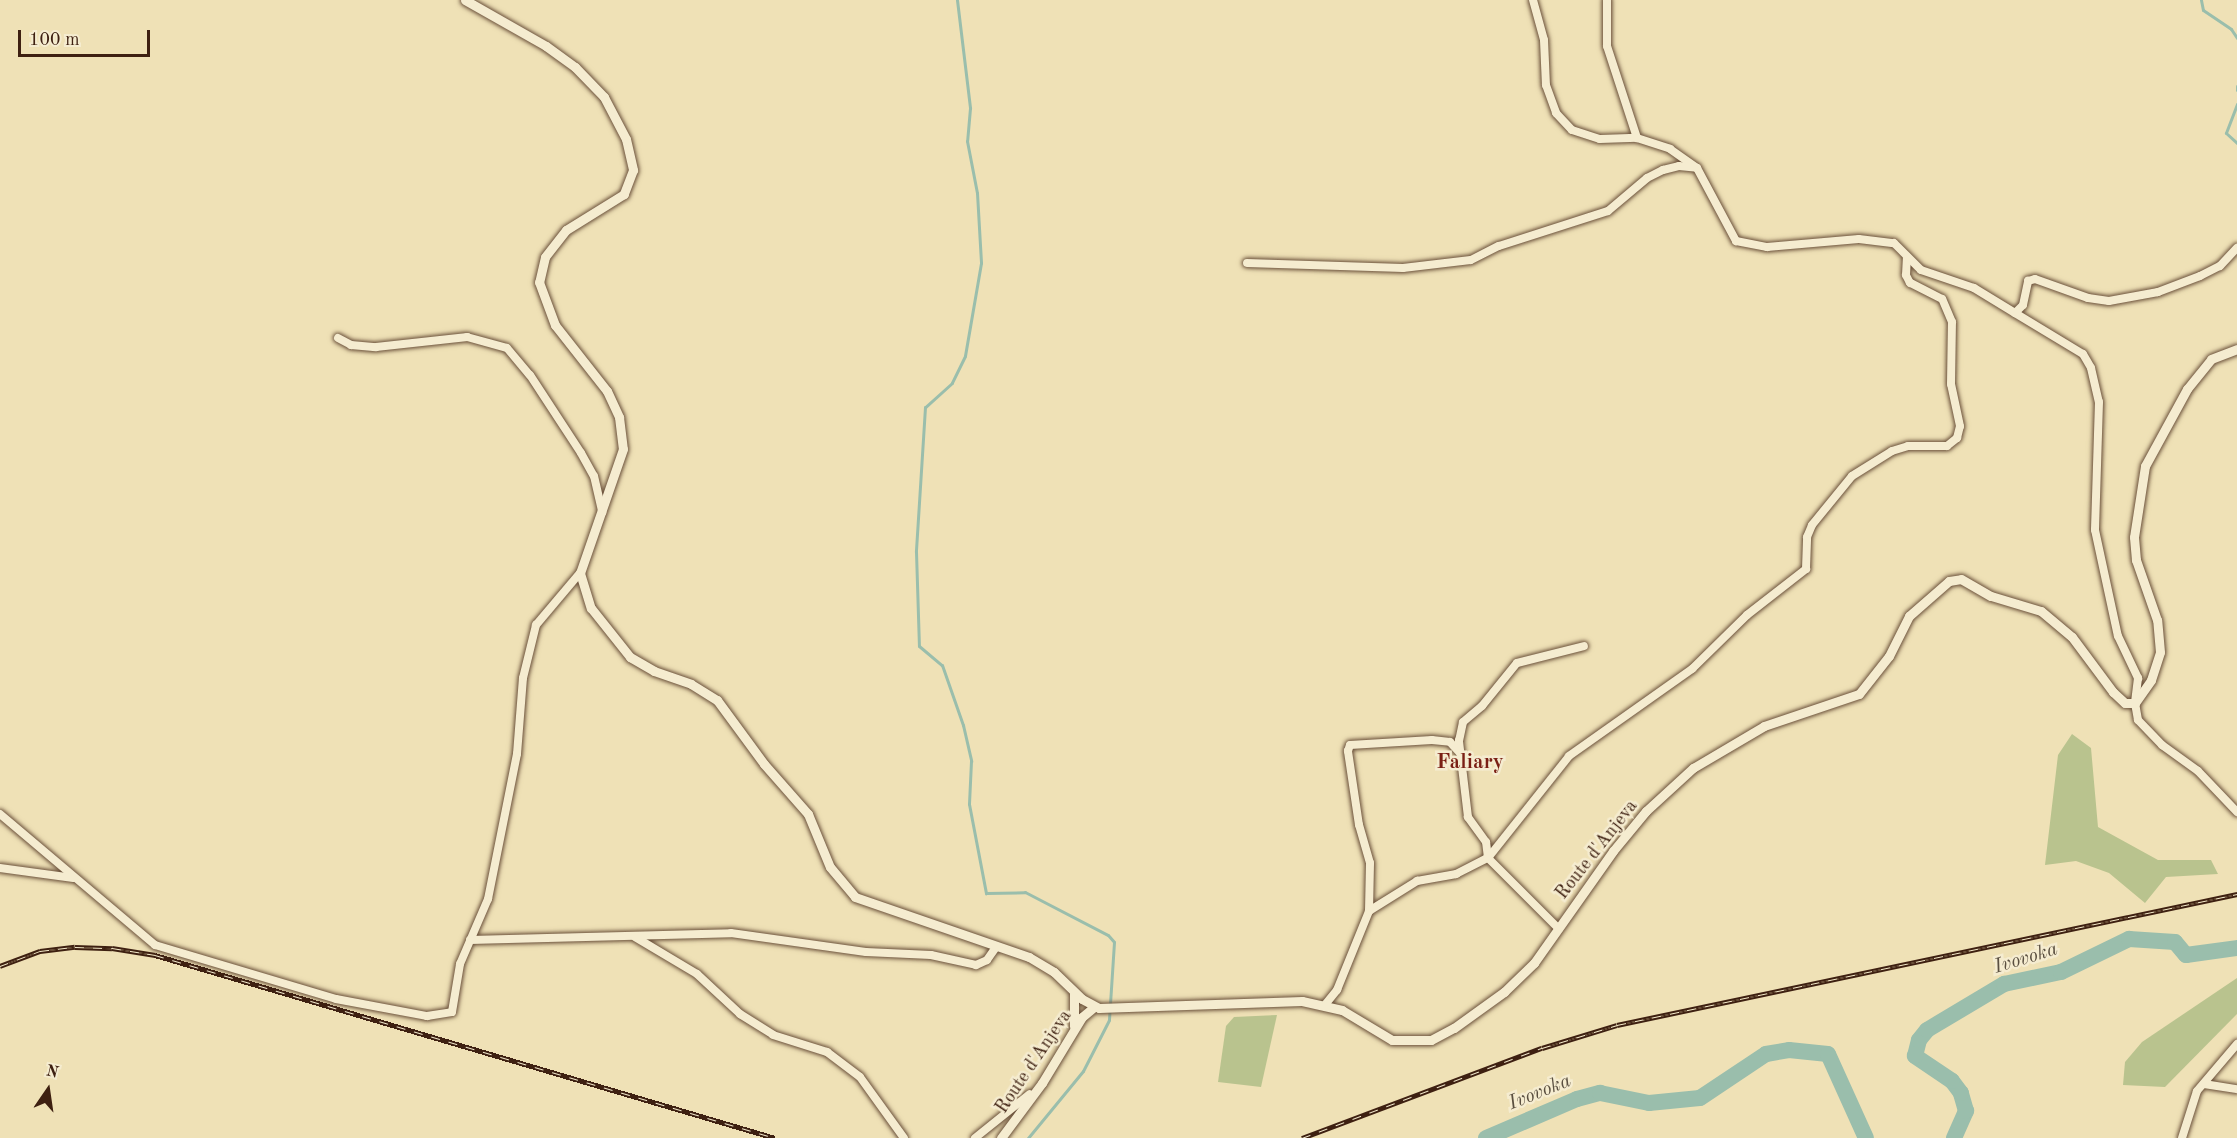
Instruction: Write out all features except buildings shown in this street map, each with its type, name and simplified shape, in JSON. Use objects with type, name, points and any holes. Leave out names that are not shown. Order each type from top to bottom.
[{"type":"street","points":[[0,814],[155,945],[336,999],[427,1016],[452,1012],[460,964],[488,899],[517,754],[523,678],[537,625],[580,573],[623,449],[620,417],[607,391],[555,325],[539,282],[545,257],[566,230],[624,194],[633,170],[626,139],[604,97],[575,67],[546,46],[465,0]]},
{"type":"street","points":[[1533,0],[1544,40],[1546,85],[1556,113],[1572,130],[1600,139],[1637,138],[1670,148],[1697,168],[1736,241],[1767,247],[1858,239],[1894,243],[1921,270],[1974,288],[2083,354],[2093,374],[2099,402],[2095,530],[2118,636],[2138,678],[2135,702],[2138,720],[2150,734],[2198,771],[2237,812]]},
{"type":"street","points":[[1607,0],[1607,46],[1637,138]]},
{"type":"street","points":[[1247,262],[1403,268],[1471,260],[1514,241],[1608,211],[1647,178],[1663,170],[1679,166],[1697,168]]},
{"type":"street","points":[[2015,312],[2023,305],[2028,281],[2035,279],[2088,298],[2109,301],[2158,292],[2192,279],[2220,266],[2237,248]]},
{"type":"street","points":[[1369,911],[1417,881],[1456,874],[1488,858],[1569,756],[1692,669],[1746,615],[1806,569],[1807,537],[1812,525],[1852,476],[1892,451],[1908,446],[1947,446],[1957,438],[1960,426],[1951,375],[1952,322],[1942,299],[1910,284],[1907,257]]},
{"type":"street","points":[[338,339],[351,345],[376,347],[467,338],[507,348],[530,375],[581,453],[594,476],[602,513]]},
{"type":"street","points":[[2135,702],[2151,680],[2160,652],[2157,620],[2136,560],[2134,537],[2145,466],[2187,389],[2211,359],[2237,349]]},
{"type":"street","points":[[580,573],[591,608],[630,657],[654,671],[691,684],[717,700],[764,764],[808,814],[831,867],[855,897],[1029,957],[1054,972],[1074,993],[1097,1008]]},
{"type":"street","name":"Route d'Anjeva","points":[[1001,1138],[1042,1083],[1073,1030],[1097,1008],[1114,1010],[1277,1000],[1342,1010],[1392,1040],[1431,1040],[1504,993],[1534,963],[1612,851],[1646,812],[1693,768],[1764,726],[1859,694],[1889,656],[1909,616],[1949,581],[1961,579],[1990,596],[2041,611],[2072,637],[2113,692],[2125,703],[2135,702]]},
{"type":"street","points":[[1559,929],[1488,858],[1486,842],[1468,817],[1461,754],[1463,722],[1482,706],[1517,663],[1584,646]]},
{"type":"street","points":[[1324,1006],[1337,990],[1369,911],[1370,863],[1359,825],[1348,750],[1350,745],[1432,740],[1450,742],[1461,754]]},
{"type":"street","points":[[0,868],[75,878]]},
{"type":"street","points":[[470,940],[731,933],[866,952],[931,955],[976,965],[987,960],[996,947]]},
{"type":"street","points":[[634,936],[697,974],[740,1014],[773,1035],[827,1053],[860,1077],[904,1138]]},
{"type":"street","points":[[1073,1030],[1074,993]]},
{"type":"street","points":[[2182,1138],[2197,1091],[2237,1044]]},
{"type":"street","points":[[975,1138],[1042,1083]]},
{"type":"street","points":[[2204,1084],[2237,1089]]},
{"type":"green space","points":[[2072,734],[2091,748],[2098,827],[2158,860],[2211,860],[2218,874],[2166,877],[2145,903],[2109,873],[2076,861],[2045,865],[2058,755]]},
{"type":"green space","points":[[2237,978],[2237,1014],[2165,1087],[2123,1085],[2125,1062],[2142,1042]]},
{"type":"green space","points":[[1277,1015],[1261,1087],[1218,1082],[1226,1026],[1234,1017]]},
{"type":"waterway","points":[[957,0],[970,108],[967,141],[977,193],[981,263],[965,356],[952,383],[925,407],[916,552],[919,646],[942,665],[963,725],[971,761],[969,804],[986,893],[1025,892],[1108,935],[1114,942],[1109,1020],[1083,1071],[1028,1138]]},
{"type":"waterway","points":[[2201,0],[2203,10],[2231,29],[2237,38]]},
{"type":"waterway","points":[[2237,104],[2226,133],[2237,143]]},
{"type":"waterway","name":"Ivovoka","points":[[1954,1138],[1966,1111],[1961,1093],[1952,1081],[1915,1056],[1919,1040],[1927,1030],[2004,984],[2061,972],[2129,939],[2175,942],[2186,955],[2237,948]]},
{"type":"waterway","name":"Ivovoka","points":[[1486,1138],[1577,1099],[1600,1093],[1649,1103],[1700,1098],[1766,1054],[1789,1050],[1828,1054],[1866,1138]]},
{"type":"railway","points":[[1302,1138],[1542,1048],[1617,1025],[2237,894]]},
{"type":"railway","points":[[0,966],[40,951],[75,947],[112,948],[155,955],[775,1138]]},
{"type":"district","name":"Faliary","points":[[1470,763]]}]
